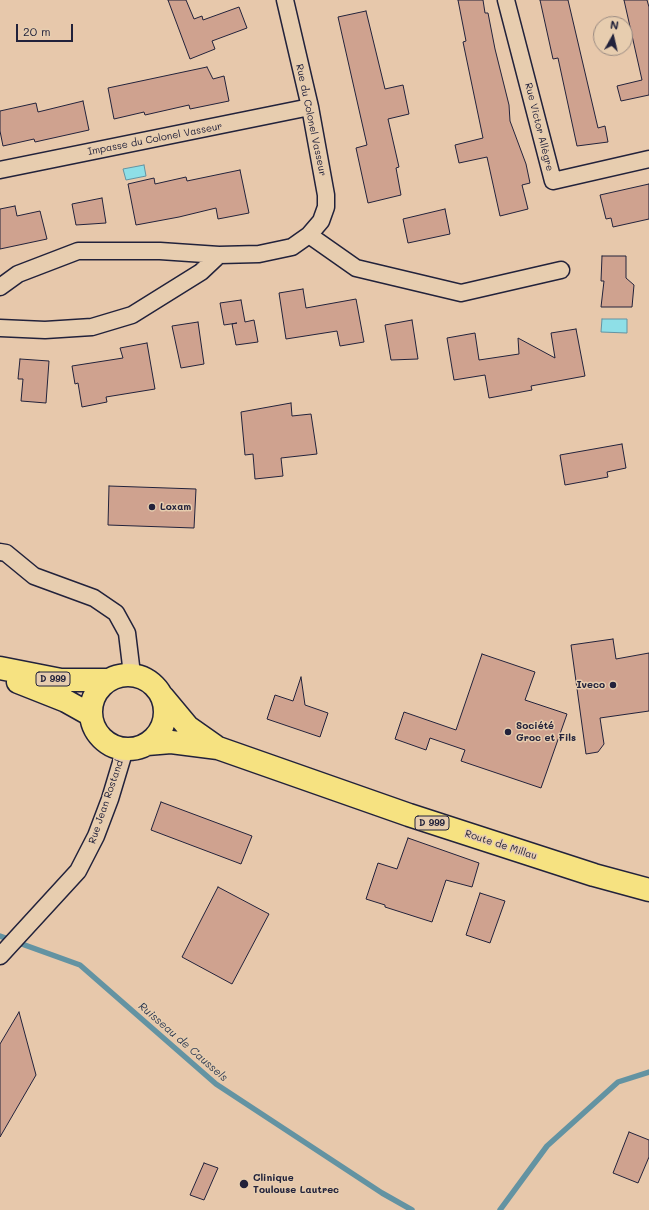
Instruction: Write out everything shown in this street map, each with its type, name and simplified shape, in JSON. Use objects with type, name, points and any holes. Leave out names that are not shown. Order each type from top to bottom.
[{"type":"main road","name":"D 999","points":[[0,668],[61,680],[108,680]]},
{"type":"main road","name":"D 999","points":[[0,674],[66,701],[91,715]]},
{"type":"main road","points":[[132,674],[145,678],[156,686],[163,697],[166,710],[164,724],[157,736],[147,744],[134,749],[125,749],[110,744],[100,737],[94,727],[91,715],[91,705],[94,695],[108,680],[119,675],[132,674]]},
{"type":"main road","name":"Route de Millau","points":[[163,697],[188,727],[218,748]]},
{"type":"main road","name":"Route de Millau","points":[[147,744],[171,742],[218,748],[409,815],[649,890]]},
{"type":"street","name":"Rue du Colonel Vasseur","points":[[0,287],[18,274],[78,251],[160,251],[219,255],[258,254],[292,248],[309,236],[321,221],[326,207],[326,195],[310,107],[285,0]]},
{"type":"street","name":"Rue Victor Allègre","points":[[506,0],[553,181],[649,160]]},
{"type":"street","name":"Impasse du Colonel Vasseur","points":[[0,170],[310,107]]},
{"type":"street","points":[[309,236],[356,268],[461,293],[561,270]]},
{"type":"street","points":[[0,328],[45,330],[92,327],[132,315],[201,272],[219,255]]},
{"type":"street","points":[[0,552],[6,553],[34,576],[94,598],[116,613],[127,633],[132,674]]},
{"type":"street","name":"Rue Jean Rostand","points":[[1,955],[78,871],[96,836],[125,749]]},
{"type":"water","points":[[144,165],[146,176],[126,180],[123,169]]},
{"type":"water","points":[[602,319],[627,319],[627,333],[601,332]]},
{"type":"building","points":[[168,0],[186,0],[194,19],[202,16],[203,20],[239,7],[247,28],[212,41],[215,49],[190,59]]},
{"type":"building","points":[[458,0],[483,0],[485,13],[488,13],[509,105],[510,121],[526,164],[530,183],[522,185],[528,209],[500,216],[487,157],[459,163],[455,145],[483,138],[463,42],[466,41]]},
{"type":"building","points":[[540,0],[568,0],[598,128],[605,126],[608,142],[577,146],[558,58],[553,59]]},
{"type":"building","points":[[624,0],[647,0],[649,7],[649,95],[621,101],[617,86],[642,80],[633,40],[633,16],[628,16]]},
{"type":"building","points":[[366,11],[385,89],[403,85],[409,114],[388,119],[399,167],[396,168],[401,195],[368,203],[356,148],[367,145],[338,17]]},
{"type":"building","points":[[207,67],[213,79],[224,76],[229,101],[190,109],[189,105],[145,115],[144,112],[114,119],[108,88]]},
{"type":"building","points":[[83,101],[89,130],[35,142],[34,139],[3,146],[0,131],[0,111],[36,103],[38,112]]},
{"type":"building","points":[[240,170],[249,213],[218,219],[216,208],[136,225],[128,184],[154,178],[155,184],[186,177],[187,181]]},
{"type":"building","points":[[649,184],[649,219],[613,227],[611,218],[606,219],[600,195]]},
{"type":"building","points":[[102,198],[106,223],[76,225],[72,204]]},
{"type":"building","points":[[15,206],[17,216],[40,211],[47,239],[0,249],[0,209]]},
{"type":"building","points":[[445,209],[450,234],[408,243],[403,219]]},
{"type":"building","points":[[602,256],[626,256],[626,278],[634,285],[632,307],[601,307],[604,281],[601,281]]},
{"type":"building","points":[[303,289],[306,308],[356,299],[364,342],[340,346],[337,331],[286,339],[279,293]]},
{"type":"building","points":[[241,300],[245,322],[254,320],[258,342],[236,345],[232,324],[237,323],[224,325],[220,303]]},
{"type":"building","points":[[412,320],[418,359],[391,360],[385,325]]},
{"type":"building","points":[[198,322],[204,364],[181,368],[172,326]]},
{"type":"building","points":[[576,329],[585,376],[531,386],[532,390],[489,398],[485,375],[454,380],[447,338],[475,333],[479,360],[519,354],[518,338],[555,358],[551,333]]},
{"type":"building","points":[[147,343],[155,389],[106,397],[107,402],[82,407],[78,383],[75,384],[72,366],[123,358],[120,348]]},
{"type":"building","points":[[20,359],[49,361],[46,403],[21,401],[23,379],[18,379]]},
{"type":"building","points":[[291,403],[292,416],[311,414],[317,454],[281,458],[283,476],[255,479],[253,454],[245,455],[241,412]]},
{"type":"building","points":[[622,444],[626,468],[607,472],[608,477],[565,485],[560,455]]},
{"type":"building","name":"Loxam","points":[[109,486],[196,489],[194,528],[108,525]]},
{"type":"building","name":"Iveco","points":[[613,639],[616,659],[649,653],[649,711],[600,718],[604,744],[598,752],[586,754],[571,645]]},
{"type":"building","name":"Société Groc et Fils","points":[[482,654],[535,672],[525,700],[567,714],[541,788],[461,761],[465,750],[430,738],[426,750],[395,739],[404,712],[456,730]]},
{"type":"building","points":[[301,677],[305,705],[328,713],[320,737],[267,719],[275,695],[293,701]]},
{"type":"building","points":[[161,802],[252,836],[241,864],[151,830]]},
{"type":"building","points":[[408,838],[479,863],[472,887],[446,880],[432,922],[385,907],[385,905],[366,899],[378,863],[397,869]]},
{"type":"building","points":[[218,887],[269,914],[232,984],[182,957]]},
{"type":"building","points":[[480,893],[505,901],[490,943],[466,935]]},
{"type":"building","points":[[19,1012],[36,1075],[0,1137],[0,1044]]},
{"type":"building","points":[[629,1132],[649,1140],[649,1157],[638,1183],[613,1173]]},
{"type":"building","points":[[204,1163],[218,1168],[204,1200],[190,1195]]},
{"type":"waterway","name":"Ruisseau de Caussels","points":[[0,936],[80,965],[216,1084],[382,1193],[412,1210]]},
{"type":"waterway","name":"Ruisseau de Caussels","points":[[500,1210],[547,1146],[618,1082],[649,1072]]},
{"type":"place","name":"Loxam","points":[[152,507]]},
{"type":"place","name":"Iveco","points":[[613,685]]},
{"type":"place","name":"Société Groc et Fils","points":[[508,732]]},
{"type":"place","name":"Clinique Toulouse Lautrec","points":[[244,1184]]}]
